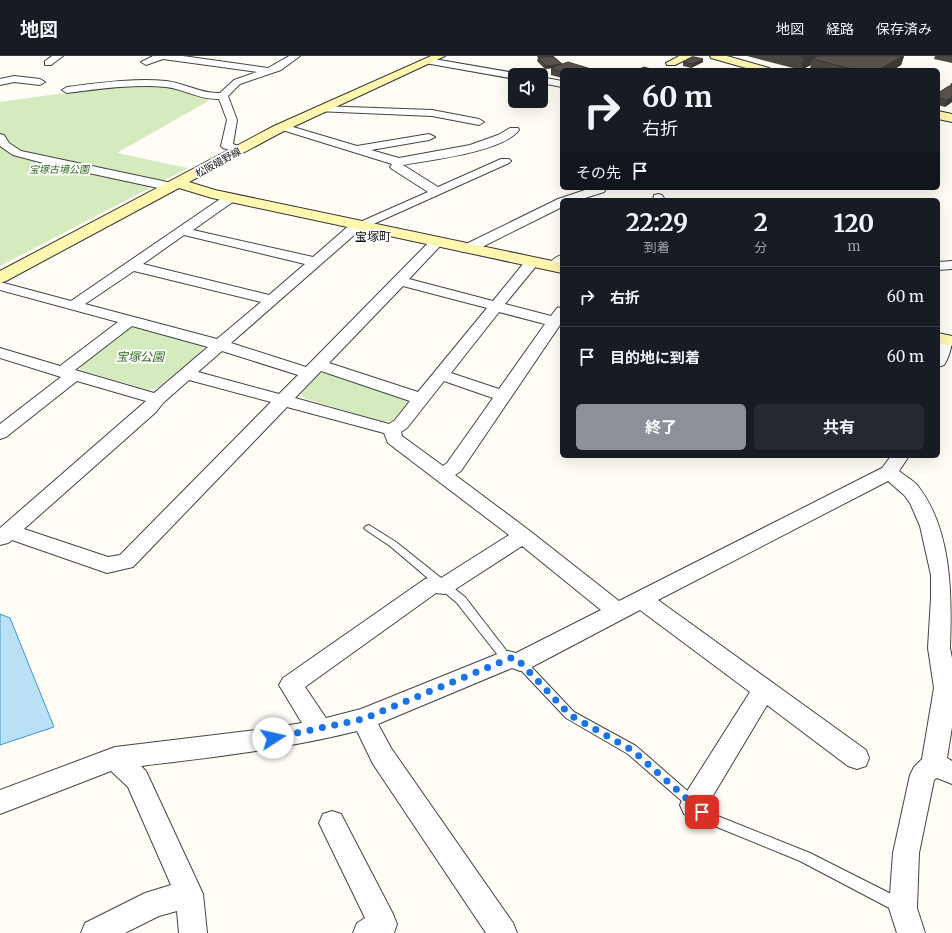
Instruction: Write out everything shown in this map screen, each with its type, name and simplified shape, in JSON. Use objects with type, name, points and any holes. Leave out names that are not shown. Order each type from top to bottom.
[{"type":"main road","points":[[671,63],[688,56]]},
{"type":"main road","points":[[716,56],[758,68]]},
{"type":"main road","name":"松阪嬉野線","points":[[0,278],[283,127],[434,58]]},
{"type":"main road","points":[[940,115],[952,118]]},
{"type":"main road","points":[[175,185],[467,249],[532,262],[559,265]]},
{"type":"street","points":[[48,64],[58,56]]},
{"type":"street","points":[[146,62],[162,56],[267,70]]},
{"type":"street","points":[[67,90],[112,84],[156,84],[181,87],[210,97],[223,96],[237,82],[267,70],[278,68],[295,56]]},
{"type":"street","points":[[434,58],[508,74]]},
{"type":"street","points":[[0,82],[14,79],[40,82]]},
{"type":"street","points":[[548,81],[560,84]]},
{"type":"street","points":[[223,96],[231,114],[234,126],[227,146],[239,150]]},
{"type":"street","points":[[320,109],[432,113],[479,122]]},
{"type":"street","points":[[283,127],[398,162],[446,154],[502,139],[514,130]]},
{"type":"street","points":[[356,149],[429,137]]},
{"type":"street","points":[[2,143],[17,153],[51,162],[175,185]]},
{"type":"street","points":[[5,535],[150,408],[157,399],[359,226],[506,161]]},
{"type":"street","points":[[398,162],[396,167],[437,192]]},
{"type":"street","points":[[573,198],[597,190]]},
{"type":"street","points":[[73,306],[230,198]]},
{"type":"street","points":[[467,249],[560,203]]},
{"type":"street","points":[[182,231],[316,262]]},
{"type":"street","points":[[5,535],[107,564],[126,562],[401,281],[437,242]]},
{"type":"street","points":[[187,374],[392,430],[402,424],[532,262]]},
{"type":"street","points":[[940,266],[952,265]]},
{"type":"street","points":[[132,266],[272,300]]},
{"type":"street","points":[[401,281],[498,306],[558,317],[454,467],[443,475]]},
{"type":"street","points":[[0,286],[315,369],[421,399]]},
{"type":"street","points":[[0,433],[130,320]]},
{"type":"street","points":[[940,356],[945,340]]},
{"type":"street","points":[[0,353],[157,399]]},
{"type":"street","points":[[441,375],[503,396]]},
{"type":"street","points":[[392,430],[394,438],[523,536],[617,611]]},
{"type":"street","points":[[0,802],[115,758],[257,741],[320,730],[363,719],[514,661],[641,599],[895,464],[919,502],[930,526],[947,600],[939,648],[949,689],[943,768],[923,775],[906,853],[903,908],[911,933]]},
{"type":"street","points":[[320,730],[291,685],[432,585],[444,586],[523,536]]},
{"type":"street","points":[[641,599],[857,758]]},
{"type":"street","points":[[693,805],[764,689]]},
{"type":"street","points":[[363,719],[382,756],[503,933]]},
{"type":"street","points":[[115,758],[137,779],[189,894],[193,933]]},
{"type":"street","points":[[332,822],[383,924],[367,933]]},
{"type":"street","points":[[95,933],[155,903],[189,894]]},
{"type":"lane","points":[[370,528],[393,544],[461,600],[514,661],[570,715],[632,750],[693,805],[711,819],[805,857],[903,908]]},
{"type":"green space","name":"宝塚古墳公園","points":[[156,85],[177,88],[210,100],[117,153],[188,168],[0,266],[0,102],[108,87]]},
{"type":"green space","name":"宝塚公園","points":[[140,327],[203,345],[202,351],[160,387],[149,390],[80,370],[81,364],[127,328]]},
{"type":"green space","points":[[329,372],[408,399],[410,404],[394,420],[385,422],[306,399],[301,394],[319,374]]},
{"type":"water","points":[[0,614],[10,618],[54,727],[0,745]]},
{"type":"building","points":[[553,56],[562,64],[546,66],[538,58]]},
{"type":"building","points":[[818,56],[903,56],[882,68],[849,68],[812,59]]},
{"type":"building","points":[[695,57],[703,59],[692,64],[683,62]]},
{"type":"building","points":[[568,62],[588,68],[560,68],[560,71],[551,68]]},
{"type":"building","points":[[949,86],[952,86],[952,97],[947,100],[940,98],[940,92]]},
{"type":"district","name":"宝塚町","points":[[373,237]]},
{"type":"route","points":[[273,738],[320,730],[363,719],[513,657],[520,662],[570,715],[632,750],[702,812]]}]
